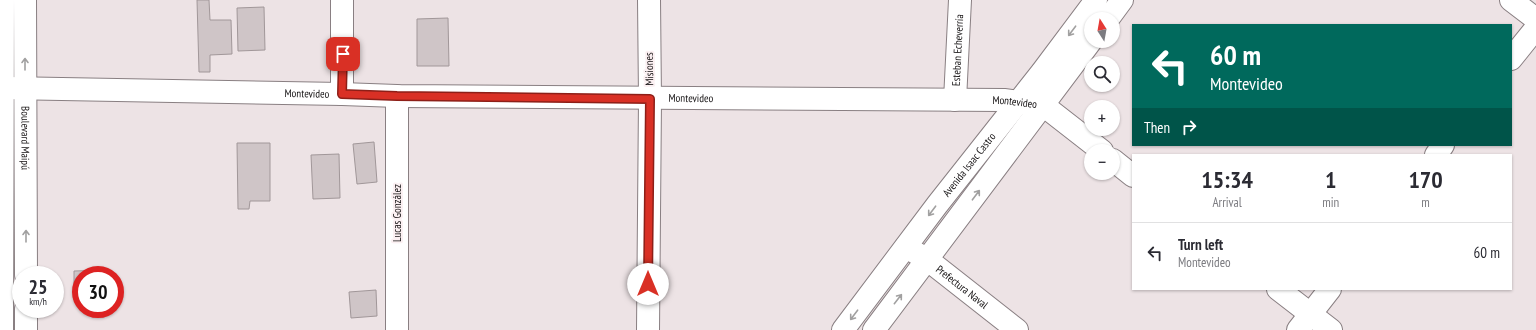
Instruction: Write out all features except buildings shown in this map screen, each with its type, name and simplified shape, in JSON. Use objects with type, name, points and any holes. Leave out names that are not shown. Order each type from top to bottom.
[{"type":"street","name":"Boulevard Maipú","points":[[2,330],[3,0]]},
{"type":"street","name":"Boulevard Maipú","points":[[25,0],[26,266]]},
{"type":"street","points":[[342,0],[342,94]]},
{"type":"street","name":"Misiones","points":[[648,330],[650,99],[649,0]]},
{"type":"street","name":"Esteban Echeverría","points":[[955,100],[960,0]]},
{"type":"street","name":"Avenida Isaac Castro","points":[[843,330],[1096,0]]},
{"type":"street","points":[[1113,12],[1122,0]]},
{"type":"street","points":[[1511,0],[1536,19]]},
{"type":"street","points":[[1512,58],[1536,28]]},
{"type":"street","points":[[874,330],[1086,48]]},
{"type":"street","name":"Montevideo","points":[[3,88],[397,96],[650,99],[1004,100],[1043,105]]},
{"type":"street","name":"Lucas González","points":[[397,96],[397,330]]},
{"type":"street","points":[[1043,105],[1093,144]]},
{"type":"street","points":[[1120,166],[1132,175]]},
{"type":"street","name":"Prefectura Naval","points":[[906,246],[928,260],[1017,330]]},
{"type":"street","points":[[1279,290],[1304,322],[1331,330]]},
{"type":"street","points":[[1304,322],[1329,290]]},
{"type":"street","points":[[26,318],[26,330]]},
{"type":"route","points":[[343,54],[342,94],[650,99],[648,284]]}]
